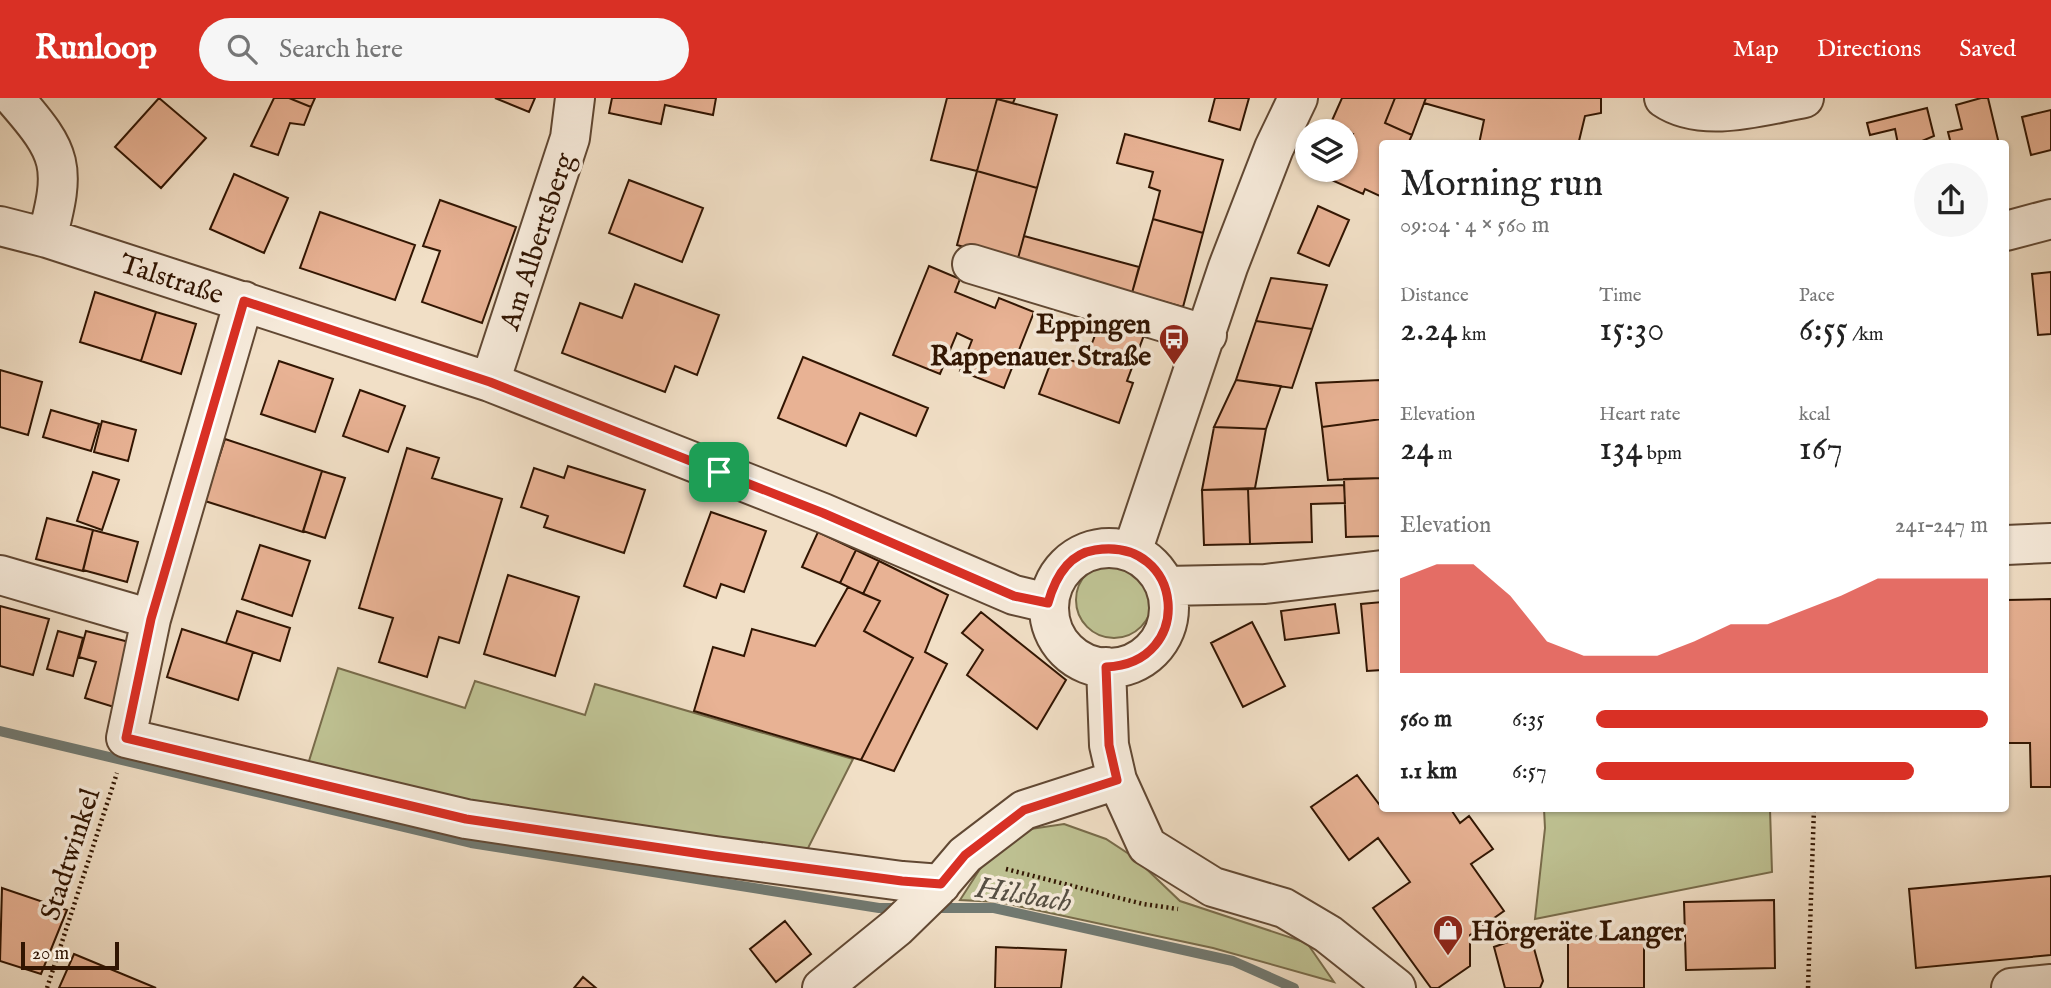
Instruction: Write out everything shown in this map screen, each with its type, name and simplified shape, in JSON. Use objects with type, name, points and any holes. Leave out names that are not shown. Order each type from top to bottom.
[{"type":"street","points":[[14,98],[49,138],[60,167],[58,197],[47,238]]},
{"type":"street","name":"Am Albertsberg","points":[[490,382],[570,138],[575,98]]},
{"type":"street","points":[[1132,552],[1228,267],[1274,148],[1298,98]]},
{"type":"street","points":[[1664,98],[1695,112],[1757,107],[1804,98]]},
{"type":"street","points":[[2009,229],[2051,219]]},
{"type":"street","name":"Talstraße","points":[[0,226],[47,238],[490,382],[823,513],[1014,596],[1048,603]]},
{"type":"street","points":[[972,264],[1207,335]]},
{"type":"street","points":[[244,301],[151,619],[122,755],[466,819],[939,886]]},
{"type":"street","points":[[2009,545],[2051,543]]},
{"type":"street","points":[[1112,547],[1132,552],[1149,562],[1166,586],[1169,609],[1166,629],[1159,643],[1144,657],[1123,667],[1088,664],[1060,644],[1050,623],[1048,603],[1054,581],[1068,563],[1087,551],[1112,547]]},
{"type":"street","points":[[1166,586],[1265,584],[1379,570]]},
{"type":"street","points":[[0,575],[151,619]]},
{"type":"street","points":[[1106,667],[1109,745],[1117,780],[1147,846],[1213,887],[1284,908],[1328,934],[1358,975],[1396,988]]},
{"type":"street","points":[[829,986],[897,928],[939,886],[965,855],[1024,810],[1117,780]]},
{"type":"street","points":[[2011,988],[2051,984]]},
{"type":"path","name":"Stadtwinkel","points":[[47,988],[122,755]]},
{"type":"path","points":[[1808,988],[1814,812]]},
{"type":"path","points":[[965,855],[996,867],[1116,897],[1188,911],[1213,887]]},
{"type":"green space","points":[[1107,562],[1121,562],[1135,568],[1146,579],[1152,600],[1149,615],[1141,627],[1121,638],[1107,638],[1093,632],[1082,621],[1076,607],[1076,593],[1082,579],[1093,568]]},
{"type":"green space","points":[[338,668],[465,708],[475,681],[585,715],[595,684],[853,759],[801,862],[304,777]]},
{"type":"green space","points":[[1544,812],[1770,812],[1772,872],[1535,919],[1545,828]]},
{"type":"green space","points":[[1064,824],[1106,839],[1135,858],[1180,901],[1307,943],[1334,982],[1213,948],[999,902],[960,900],[989,855],[1024,830]]},
{"type":"building","points":[[159,98],[206,138],[161,188],[115,147]]},
{"type":"building","points":[[274,98],[289,98],[311,107],[304,125],[290,123],[278,155],[251,146]]},
{"type":"building","points":[[289,98],[315,98],[311,107]]},
{"type":"building","points":[[495,98],[535,98],[529,112]]},
{"type":"building","points":[[612,98],[716,98],[713,115],[665,105],[661,124],[609,113]]},
{"type":"building","points":[[947,98],[1015,98],[1013,103],[997,99],[977,171],[931,160]]},
{"type":"building","points":[[1215,98],[1249,98],[1240,130],[1209,121]]},
{"type":"building","points":[[1342,98],[1395,98],[1385,123],[1412,135],[1410,140],[1379,140],[1379,196],[1365,189],[1363,194],[1336,182],[1358,182],[1358,119],[1333,119]]},
{"type":"building","points":[[1395,98],[1426,98],[1412,135],[1385,123]]},
{"type":"building","points":[[1426,98],[1601,98],[1601,113],[1585,116],[1579,140],[1480,140],[1484,120],[1424,103]]},
{"type":"building","points":[[1988,98],[1998,140],[1950,140],[1948,132],[1962,129],[1956,105]]},
{"type":"building","points":[[997,99],[1057,115],[1037,188],[977,171]]},
{"type":"building","points":[[1927,108],[1934,136],[1924,140],[1897,140],[1895,129],[1870,135],[1867,123]]},
{"type":"building","points":[[2051,110],[2051,150],[2031,155],[2022,117]]},
{"type":"building","points":[[1125,134],[1223,160],[1203,233],[1153,219],[1160,191],[1149,187],[1153,172],[1117,163]]},
{"type":"building","points":[[977,171],[1037,188],[1017,262],[957,245]]},
{"type":"building","points":[[234,174],[288,198],[264,253],[210,229]]},
{"type":"building","points":[[629,180],[703,208],[682,262],[609,233]]},
{"type":"building","points":[[440,200],[516,227],[482,323],[422,302],[440,251],[423,246]]},
{"type":"building","points":[[1318,206],[1349,220],[1329,266],[1298,253]]},
{"type":"building","points":[[320,212],[415,245],[395,300],[300,268]]},
{"type":"building","points":[[1153,219],[1203,233],[1183,307],[1132,293]]},
{"type":"building","points":[[1024,236],[1139,267],[1132,293],[1017,262]]},
{"type":"building","points":[[929,266],[960,279],[955,292],[995,308],[999,298],[1034,312],[1004,388],[960,371],[972,340],[957,333],[940,374],[893,355]]},
{"type":"building","points":[[2051,272],[2051,334],[2038,335],[2032,274]]},
{"type":"building","points":[[1271,278],[1327,285],[1312,329],[1256,321]]},
{"type":"building","points":[[635,284],[719,315],[697,375],[675,366],[665,392],[562,353],[580,303],[622,318]]},
{"type":"building","points":[[95,292],[156,312],[141,361],[80,342]]},
{"type":"building","points":[[156,312],[196,324],[181,374],[141,361]]},
{"type":"building","points":[[1101,319],[1144,335],[1127,381],[1133,383],[1119,423],[1039,394],[1054,354],[1084,365]]},
{"type":"building","points":[[1256,321],[1312,329],[1292,388],[1236,380]]},
{"type":"building","points":[[803,357],[928,408],[916,436],[860,413],[846,446],[778,418]]},
{"type":"building","points":[[279,361],[333,379],[315,432],[261,414]]},
{"type":"building","points":[[0,370],[42,382],[28,435],[0,427]]},
{"type":"building","points":[[1236,380],[1281,386],[1266,429],[1214,427]]},
{"type":"building","points":[[1379,380],[1379,419],[1322,427],[1316,383]]},
{"type":"building","points":[[360,390],[405,406],[388,452],[343,436]]},
{"type":"building","points":[[51,410],[99,424],[91,451],[43,437]]},
{"type":"building","points":[[1379,419],[1379,478],[1328,480],[1322,427]]},
{"type":"building","points":[[102,421],[136,430],[128,461],[94,452]]},
{"type":"building","points":[[1214,427],[1266,429],[1255,488],[1202,490]]},
{"type":"building","points":[[225,439],[322,471],[303,532],[205,501]]},
{"type":"building","points":[[407,448],[439,458],[432,478],[502,499],[459,643],[439,637],[427,677],[379,662],[393,618],[359,608]]},
{"type":"building","points":[[568,466],[645,490],[624,553],[544,527],[548,516],[521,507],[534,468],[564,478]]},
{"type":"building","points":[[322,471],[345,478],[325,538],[303,531]]},
{"type":"building","points":[[93,472],[119,480],[102,530],[77,521]]},
{"type":"building","points":[[1379,478],[1379,536],[1346,537],[1344,479]]},
{"type":"building","points":[[1344,485],[1345,503],[1311,504],[1312,542],[1250,544],[1248,489]]},
{"type":"building","points":[[1248,489],[1250,544],[1204,545],[1202,490]]},
{"type":"building","points":[[711,512],[766,531],[744,592],[721,584],[716,598],[684,586]]},
{"type":"building","points":[[47,518],[93,530],[83,571],[36,559]]},
{"type":"building","points":[[93,530],[138,542],[127,582],[83,570]]},
{"type":"building","points":[[818,532],[856,550],[840,583],[802,567]]},
{"type":"building","points":[[260,545],[310,561],[292,616],[242,599]]},
{"type":"building","points":[[856,550],[879,561],[863,594],[840,583]]},
{"type":"building","points":[[879,561],[948,595],[925,652],[947,664],[894,771],[861,760],[913,658],[864,631],[880,601],[863,594]]},
{"type":"building","points":[[508,575],[579,597],[555,676],[484,654]]},
{"type":"building","points":[[848,587],[880,601],[864,631],[913,658],[861,760],[694,711],[713,647],[744,656],[752,629],[815,646]]},
{"type":"building","points":[[2051,599],[2051,787],[2031,787],[2030,743],[2009,743],[2009,600]]},
{"type":"building","points":[[1379,602],[1379,670],[1367,671],[1361,604]]},
{"type":"building","points":[[1335,604],[1339,633],[1285,640],[1281,611]]},
{"type":"building","points":[[0,606],[49,619],[33,675],[0,666]]},
{"type":"building","points":[[237,611],[290,628],[280,661],[226,643]]},
{"type":"building","points":[[981,612],[1066,680],[1037,729],[967,675],[983,650],[962,633]]},
{"type":"building","points":[[1252,622],[1285,686],[1243,707],[1211,643]]},
{"type":"building","points":[[182,629],[253,652],[238,700],[167,677]]},
{"type":"building","points":[[58,631],[83,638],[73,676],[47,669]]},
{"type":"building","points":[[86,631],[133,643],[114,707],[85,698],[96,662],[79,657]]},
{"type":"building","points":[[1357,775],[1379,804],[1379,812],[1453,812],[1460,823],[1469,816],[1493,849],[1471,864],[1504,911],[1470,935],[1470,966],[1438,988],[1431,988],[1373,908],[1410,882],[1378,838],[1349,860],[1311,807]]},
{"type":"building","points":[[2051,876],[2051,955],[1916,968],[1909,889]]},
{"type":"building","points":[[2,888],[67,910],[41,974],[0,961]]},
{"type":"building","points":[[1774,900],[1775,968],[1686,970],[1684,902]]},
{"type":"building","points":[[785,921],[811,954],[776,982],[750,949]]},
{"type":"building","points":[[1530,934],[1543,981],[1540,988],[1505,988],[1494,947]]},
{"type":"building","points":[[1644,936],[1644,988],[1568,988],[1568,937]]},
{"type":"building","points":[[996,947],[1066,950],[1061,988],[995,988]]},
{"type":"building","points":[[74,954],[156,988],[59,988]]},
{"type":"building","points":[[583,977],[596,988],[574,988]]},
{"type":"waterway","name":"Hilsbach","points":[[0,731],[471,843],[879,908],[902,908]]},
{"type":"waterway","name":"Hilsbach","points":[[931,908],[994,908],[1233,961],[1294,988]]},
{"type":"place","name":"Eppingen Rappenauer Straße","points":[[1174,366]]},
{"type":"place","name":"Hörgeräte Langer","points":[[1448,957]]},
{"type":"route","points":[[244,301],[490,382],[719,472],[823,513],[1014,596],[1048,603],[1054,581],[1068,563],[1087,551],[1112,547],[1132,552],[1149,562],[1166,586],[1169,609],[1166,629],[1159,643],[1144,657],[1123,667],[1106,667],[1109,745],[1117,780],[1024,810],[965,855],[941,884],[715,856],[466,819],[126,738],[151,619],[244,301]]}]
